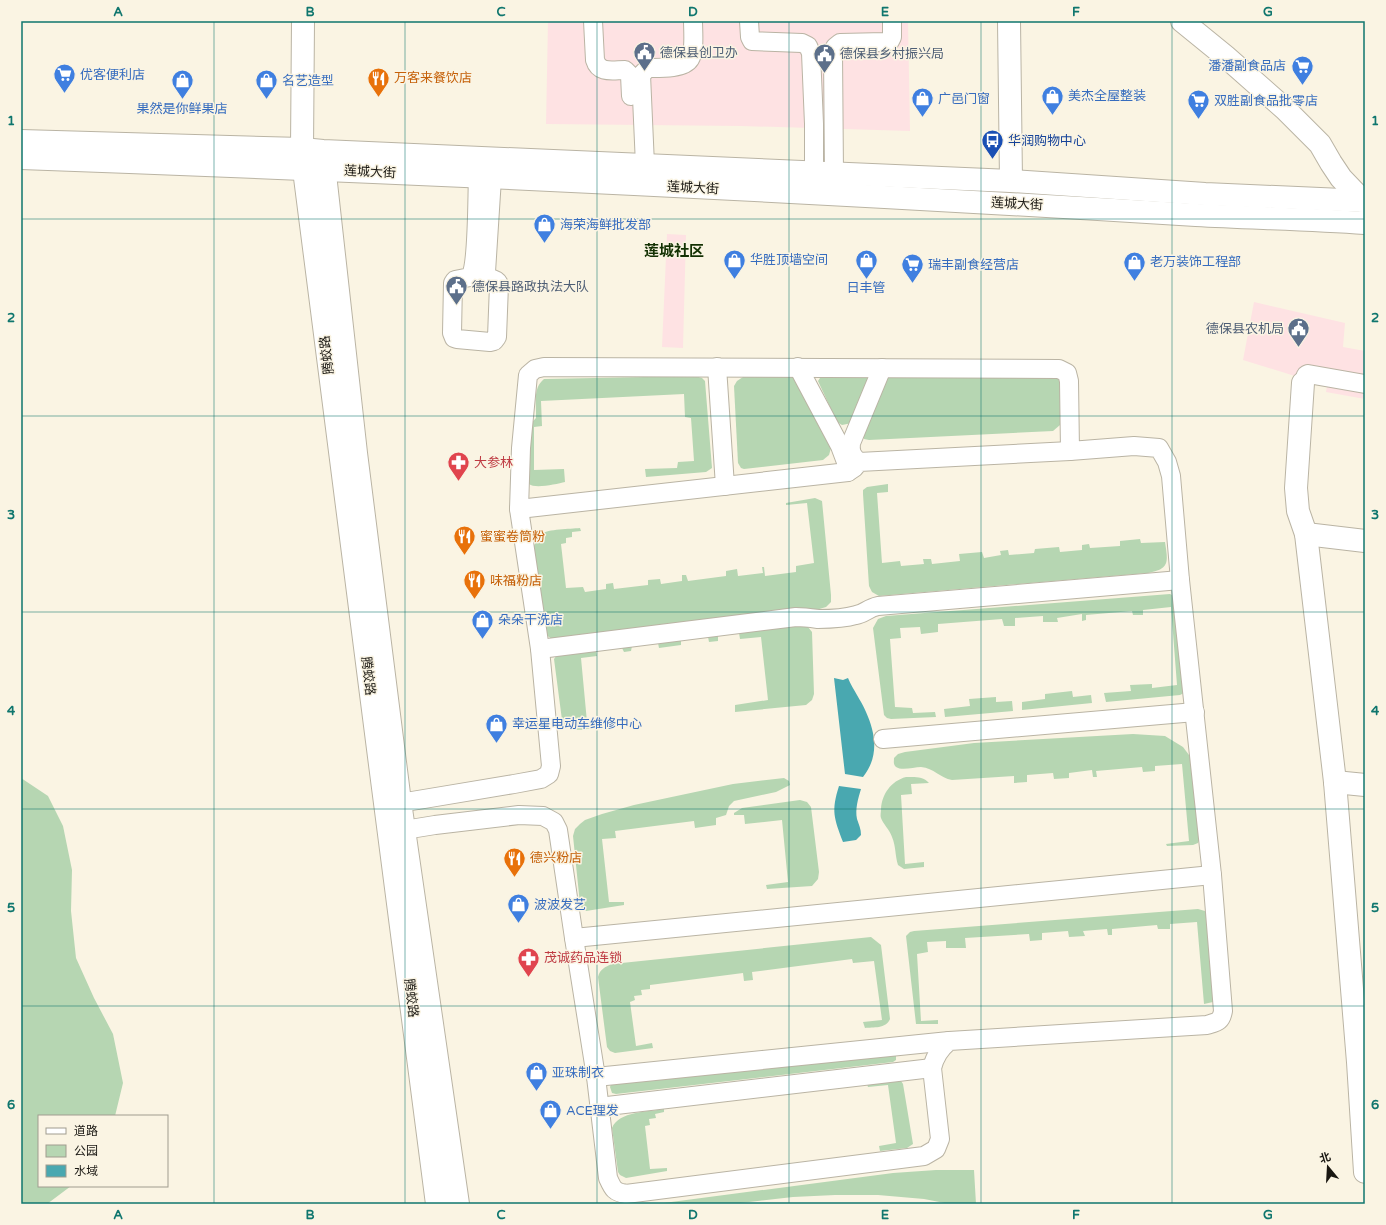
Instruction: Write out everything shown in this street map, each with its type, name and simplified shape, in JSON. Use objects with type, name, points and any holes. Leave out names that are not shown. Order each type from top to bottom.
[{"type":"main road","name":"腾蛟路","points":[[302,21],[301,132],[313,160],[393,804],[458,1204]]},
{"type":"main road","points":[[1009,21],[1011,181]]},
{"type":"main road","points":[[1182,21],[1225,56],[1285,109],[1320,144],[1330,163],[1341,178],[1364,201]]},
{"type":"main road","name":"莲城大街","points":[[21,141],[313,160],[485,177],[1009,203],[1365,223]]},
{"type":"main road","name":"莲城大街","points":[[21,158],[639,164],[1011,181],[1205,194],[1364,201]]},
{"type":"main road","points":[[1303,383],[1296,488],[1298,511],[1306,534],[1335,782],[1358,1062],[1365,1172]]},
{"type":"main road","points":[[1306,534],[1365,541]]},
{"type":"main road","points":[[1335,782],[1365,785]]},
{"type":"main road","name":"腾蛟路","points":[[397,832],[437,1204]]},
{"type":"lane","points":[[593,21],[595,60],[597,66],[601,70],[625,70],[630,75],[639,164]]},
{"type":"lane","points":[[639,164],[641,75],[648,68],[675,67],[687,63],[691,58],[693,21]]},
{"type":"lane","points":[[749,21],[750,37],[752,41],[802,43],[808,46],[811,53],[814,124],[824,173]]},
{"type":"lane","points":[[824,173],[832,53],[835,47],[840,43],[890,41],[892,37],[892,21]]},
{"type":"lane","points":[[485,177],[486,272],[488,277],[495,279],[499,285],[497,337],[494,341],[490,342],[458,339],[454,338],[452,333],[453,283],[460,278],[470,277],[473,273],[485,177]]},
{"type":"lane","points":[[393,804],[541,779],[549,774],[551,766],[540,649],[519,509],[521,448],[528,375],[535,369],[544,367],[1059,369],[1067,373],[1069,381],[1070,451]]},
{"type":"lane","points":[[717,367],[725,486]]},
{"type":"lane","points":[[798,368],[840,446],[846,462],[854,467]]},
{"type":"lane","points":[[854,467],[850,443],[882,368]]},
{"type":"lane","points":[[1303,383],[1306,375],[1308,374],[1365,384]]},
{"type":"lane","points":[[519,509],[725,486],[854,467],[1134,446],[1159,448],[1167,462],[1171,476],[1180,580],[1212,875],[1222,1011],[1221,1018],[1216,1022],[1207,1024],[950,1041],[596,1076]]},
{"type":"lane","points":[[540,649],[796,617],[819,619],[853,616],[860,614],[870,607],[878,606],[1180,580]]},
{"type":"lane","points":[[883,740],[1195,712]]},
{"type":"lane","points":[[397,832],[435,825],[519,815],[543,816],[554,822],[558,830],[596,1076],[608,1178],[612,1187],[617,1193],[626,1194],[924,1156],[936,1149],[940,1139],[932,1068],[934,1059],[940,1050],[950,1041]]},
{"type":"lane","points":[[574,938],[1212,875]]},
{"type":"lane","points":[[599,1107],[932,1068]]},
{"type":"shaded area","points":[[548,21],[908,21],[910,131],[741,126],[546,124]]},
{"type":"shaded area","points":[[667,234],[686,235],[683,348],[662,347]]},
{"type":"shaded area","name":"德保县农机局","points":[[1254,302],[1345,323],[1343,347],[1365,351],[1365,399],[1326,392],[1327,386],[1243,360]]},
{"type":"green space","points":[[1052,375],[1058,378],[1060,383],[1060,425],[1053,431],[869,440],[864,439],[862,434],[888,377]]},
{"type":"green space","points":[[695,376],[702,378],[705,381],[712,468],[706,472],[646,477],[645,469],[677,468],[678,462],[694,461],[691,418],[685,417],[684,394],[541,401],[542,426],[534,427],[534,470],[564,469],[565,482],[541,486],[529,484],[526,429],[536,418],[536,392],[540,383],[544,379]]},
{"type":"green space","points":[[793,376],[831,448],[829,455],[823,460],[744,469],[741,468],[738,463],[734,386],[737,381],[743,377]]},
{"type":"green space","points":[[824,376],[869,377],[852,423],[842,425],[837,422],[818,381]]},
{"type":"green space","points":[[888,484],[888,492],[877,493],[882,563],[900,561],[901,566],[924,564],[923,559],[931,559],[932,564],[960,561],[959,554],[982,552],[984,558],[1001,555],[1000,551],[1008,550],[1009,555],[1034,553],[1035,549],[1059,547],[1060,552],[1082,550],[1082,545],[1089,544],[1090,548],[1120,546],[1120,541],[1140,539],[1141,543],[1165,542],[1167,555],[1166,564],[1160,569],[1148,573],[879,596],[872,592],[869,586],[863,490],[867,487]]},
{"type":"green space","points":[[815,498],[822,501],[831,595],[831,602],[826,607],[816,610],[552,639],[546,635],[544,631],[534,546],[538,537],[544,532],[580,528],[581,531],[572,532],[572,537],[566,538],[566,543],[561,544],[566,588],[583,587],[585,592],[606,589],[606,584],[613,583],[614,589],[648,585],[648,580],[660,579],[661,584],[682,581],[682,575],[686,575],[688,581],[726,576],[726,571],[737,569],[738,576],[763,573],[762,567],[764,567],[765,576],[796,572],[796,566],[814,563],[807,503],[786,505],[786,503]]},
{"type":"green space","points":[[1170,594],[1174,596],[1184,693],[1180,695],[1106,702],[1104,693],[1131,691],[1130,685],[1152,684],[1152,688],[1177,685],[1171,607],[1143,610],[1143,615],[1133,615],[1132,611],[1086,615],[1086,620],[1082,621],[1082,614],[1057,618],[1058,622],[1043,622],[1043,616],[1015,618],[1015,626],[1004,626],[1002,619],[938,624],[938,632],[921,634],[920,627],[900,628],[901,638],[890,639],[895,707],[912,708],[913,713],[935,712],[936,717],[891,719],[884,715],[873,628],[878,619],[886,616]]},
{"type":"green space","points":[[802,624],[808,627],[812,632],[814,694],[812,700],[806,705],[735,712],[735,705],[768,700],[761,637],[740,639],[739,633],[718,636],[718,641],[709,642],[708,637],[681,640],[681,645],[659,648],[658,643],[632,646],[631,651],[624,652],[622,648],[596,651],[597,656],[581,658],[587,722],[603,721],[603,726],[580,730],[570,728],[565,725],[562,720],[554,659],[557,655]]},
{"type":"green space","points":[[1072,691],[1073,697],[1091,695],[1092,703],[1022,710],[1022,702],[1045,699],[1045,694]]},
{"type":"green space","points":[[996,697],[996,702],[1012,701],[1013,711],[945,717],[944,709],[970,706],[969,699]]},
{"type":"green space","points":[[1133,734],[1165,736],[1183,747],[1189,755],[1195,768],[1201,836],[1198,843],[1193,845],[1167,846],[1166,844],[1189,841],[1182,764],[1155,766],[1155,771],[1143,772],[1142,767],[1096,771],[1097,777],[1093,777],[1092,770],[1069,773],[1069,778],[1054,779],[1053,773],[1027,775],[1027,782],[1014,783],[1014,776],[952,780],[926,768],[901,769],[894,765],[894,758],[898,754],[905,752],[974,743]]},
{"type":"green space","points":[[906,777],[921,778],[929,783],[911,784],[912,794],[901,795],[905,864],[924,862],[924,867],[904,869],[898,865],[893,840],[890,832],[882,820],[881,815],[885,793],[892,785]]},
{"type":"green space","points":[[21,778],[48,796],[63,826],[72,870],[71,911],[76,958],[94,998],[113,1034],[123,1083],[115,1115],[38,1115],[38,1187],[70,1187],[47,1204],[21,1204]]},
{"type":"green space","points":[[784,778],[789,781],[790,785],[776,792],[734,801],[729,806],[726,815],[716,818],[716,825],[695,828],[694,821],[615,831],[616,838],[602,839],[609,902],[624,902],[624,905],[586,911],[582,909],[580,904],[573,836],[575,829],[585,820],[634,805],[733,784]]},
{"type":"green space","points":[[800,800],[807,802],[811,807],[819,872],[818,879],[812,886],[767,889],[766,885],[788,882],[782,820],[745,824],[744,815],[734,815],[734,813],[742,808]]},
{"type":"green space","points":[[1198,909],[1205,911],[1207,917],[1214,998],[1213,1002],[1204,1004],[1197,922],[1170,924],[1170,929],[1158,929],[1157,925],[1112,929],[1112,935],[1108,935],[1107,929],[1083,931],[1085,936],[1069,937],[1068,931],[1042,933],[1042,940],[1030,941],[1029,934],[965,938],[966,948],[946,948],[946,941],[927,942],[928,952],[917,954],[921,1021],[938,1020],[938,1024],[916,1024],[906,936],[910,932]]},
{"type":"green space","points":[[871,937],[881,945],[890,1019],[882,1026],[865,1028],[863,1022],[882,1020],[874,961],[853,963],[852,959],[752,972],[753,980],[744,981],[743,973],[650,985],[650,989],[641,990],[642,995],[634,996],[635,1000],[630,1002],[636,1046],[652,1043],[653,1048],[615,1053],[610,1051],[607,1047],[598,977],[601,970],[612,964]]},
{"type":"green space","points":[[896,1053],[896,1060],[893,1062],[616,1094],[612,1093],[610,1087],[611,1084]]},
{"type":"green space","points":[[897,1080],[901,1081],[903,1084],[913,1144],[907,1148],[880,1151],[879,1146],[896,1143],[888,1085],[868,1087],[867,1084]]},
{"type":"green space","points":[[664,1109],[664,1112],[655,1114],[656,1118],[649,1119],[650,1125],[645,1126],[650,1169],[667,1168],[667,1171],[626,1178],[620,1175],[618,1172],[612,1128],[616,1122],[627,1115]]},
{"type":"green space","points":[[936,1170],[974,1170],[976,1204],[950,1204],[924,1199],[878,1195],[835,1195],[793,1197],[732,1204],[656,1204],[893,1173]]},
{"type":"water","points":[[834,678],[843,680],[848,678],[864,708],[872,729],[874,737],[874,753],[872,762],[863,777],[845,774]]},
{"type":"water","points":[[839,786],[861,789],[856,812],[861,835],[856,840],[843,842],[837,827],[834,808]]},
{"type":"place","name":"德保县创卫办","points":[[644,72]]},
{"type":"place","name":"德保县乡村振兴局","points":[[825,74]]},
{"type":"place","name":"潘潘副食品店","points":[[1302,86]]},
{"type":"place","name":"优客便利店","points":[[64,94]]},
{"type":"place","name":"万客来餐饮店","points":[[378,98]]},
{"type":"place","name":"果然是你鲜果店","points":[[182,100]]},
{"type":"place","name":"名艺造型","points":[[266,100]]},
{"type":"place","name":"美杰全屋整装","points":[[1053,116]]},
{"type":"place","name":"广邑门窗","points":[[923,118]]},
{"type":"place","name":"双胜副食品批零店","points":[[1198,120]]},
{"type":"place","name":"华润购物中心","points":[[992,160]]},
{"type":"place","name":"海荣海鲜批发部","points":[[544,244]]},
{"type":"place","name":"华胜顶墙空间","points":[[735,280]]},
{"type":"place","name":"日丰管","points":[[866,280]]},
{"type":"place","name":"老万装饰工程部","points":[[1135,282]]},
{"type":"place","name":"瑞丰副食经营店","points":[[912,284]]},
{"type":"place","name":"德保县路政执法大队","points":[[457,306]]},
{"type":"place","name":"德保县农机局","points":[[1299,348]]},
{"type":"place","name":"大参林","points":[[459,482]]},
{"type":"place","name":"蜜蜜卷筒粉","points":[[465,556]]},
{"type":"place","name":"味福粉店","points":[[474,600]]},
{"type":"place","name":"朵朵干洗店","points":[[483,640]]},
{"type":"place","name":"幸运星电动车维修中心","points":[[496,744]]},
{"type":"place","name":"德兴粉店","points":[[514,878]]},
{"type":"place","name":"波波发艺","points":[[518,924]]},
{"type":"place","name":"茂诚药品连锁","points":[[529,978]]},
{"type":"place","name":"亚珠制衣","points":[[537,1092]]},
{"type":"place","name":"ACE理发","points":[[551,1130]]},
{"type":"district","name":"莲城社区","points":[[674,251]]}]
